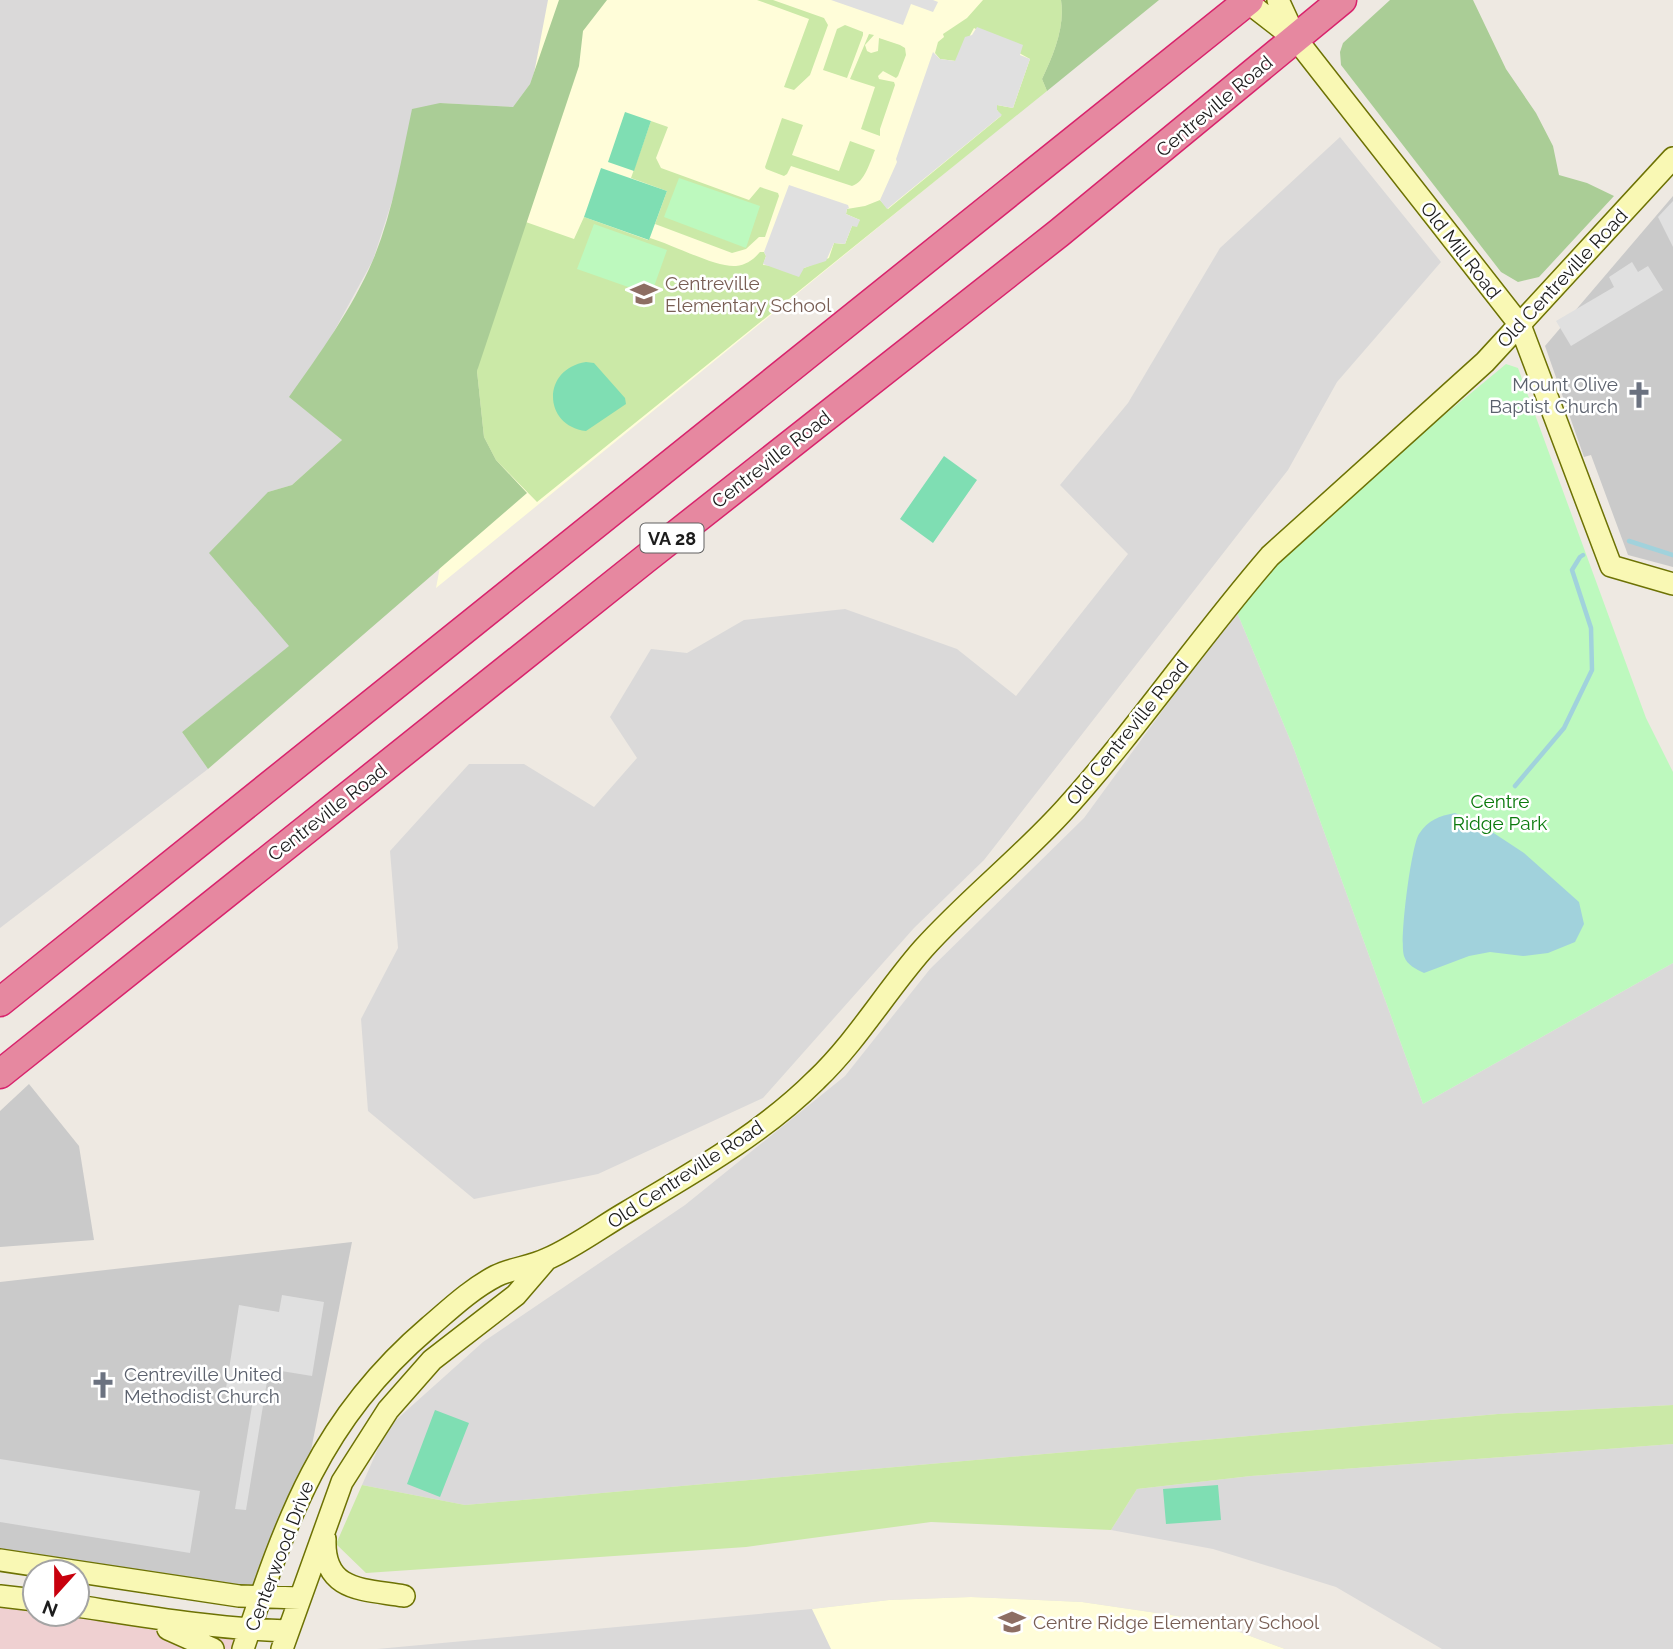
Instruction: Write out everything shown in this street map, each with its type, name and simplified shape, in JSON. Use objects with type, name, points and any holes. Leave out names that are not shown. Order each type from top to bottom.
[{"type":"highway","name":"Centreville Road","points":[[0,1073],[1069,225],[1342,0]]},
{"type":"highway","name":"VA 28","points":[[0,1002],[1247,1]]},
{"type":"street","points":[[1278,0],[1296,39]]},
{"type":"street","points":[[1247,1],[1296,39]]},
{"type":"street","name":"Old Mill Road","points":[[1296,39],[1520,325],[1611,566],[1673,584]]},
{"type":"street","name":"Old Centreville Road","points":[[546,1260],[734,1146],[817,1080],[931,940],[1067,807],[1270,556],[1469,377],[1673,158]]},
{"type":"street","name":"Centerwood Drive","points":[[246,1639],[278,1546],[304,1486],[348,1411],[381,1371],[411,1342],[476,1288],[498,1274],[546,1260]]},
{"type":"street","name":"Centerwood Drive","points":[[285,1640],[342,1482],[388,1410],[432,1360],[516,1295],[546,1260]]},
{"type":"street","points":[[325,1525],[325,1559],[338,1580],[360,1588],[404,1596]]},
{"type":"street","points":[[0,1560],[190,1589],[261,1597],[300,1598]]},
{"type":"street","points":[[0,1596],[21,1598]]},
{"type":"street","points":[[91,1608],[181,1623],[246,1639],[285,1640]]},
{"type":"street","points":[[137,1616],[213,1649]]},
{"type":"shaded area","points":[[0,0],[559,0],[530,84],[513,107],[440,103],[393,198],[373,260],[331,337],[290,397],[342,440],[292,485],[268,492],[290,646],[182,732],[208,769],[0,928]]},
{"type":"shaded area","name":"Centreville Elementary School","points":[[548,0],[1157,0],[436,588]]},
{"type":"shaded area","points":[[831,0],[938,2],[933,12],[911,4],[903,25]]},
{"type":"shaded area","points":[[977,27],[1023,45],[1020,55],[1030,59],[1013,108],[997,105],[997,110],[1002,115],[887,209],[880,200],[897,162],[933,52],[940,59],[955,61],[965,37],[972,35]]},
{"type":"shaded area","points":[[1340,137],[1441,262],[1337,382],[1288,470],[984,860],[914,928],[763,1098],[598,1174],[474,1199],[368,1111],[361,1019],[398,948],[390,851],[469,764],[524,764],[594,807],[637,758],[610,717],[651,649],[687,653],[744,620],[845,609],[957,649],[1016,696],[1128,554],[1060,485],[1128,403],[1220,248]]},
{"type":"shaded area","points":[[789,185],[848,205],[846,214],[860,220],[857,227],[852,226],[845,244],[834,243],[826,261],[804,268],[799,277],[763,264],[766,256],[764,252]]},
{"type":"shaded area","points":[[1673,196],[1673,567],[1628,555],[1591,455],[1584,457],[1545,346]]},
{"type":"shaded area","points":[[1673,201],[1673,247],[1658,217]]},
{"type":"shaded area","points":[[1632,262],[1638,272],[1648,266],[1663,290],[1571,346],[1556,321],[1614,287],[1609,277]]},
{"type":"shaded area","points":[[1236,610],[1294,749],[1423,1104],[1673,963],[1673,1405],[1498,1414],[465,1505],[362,1485],[387,1428],[483,1342],[685,1205],[845,1076],[930,969],[1084,818]]},
{"type":"shaded area","points":[[29,1084],[79,1146],[94,1240],[0,1247],[0,1111]]},
{"type":"shaded area","points":[[352,1242],[304,1486],[261,1597],[91,1572],[91,1558],[21,1558],[21,1561],[0,1558],[0,1282]]},
{"type":"shaded area","points":[[282,1295],[324,1302],[312,1376],[269,1369],[246,1510],[235,1509],[253,1400],[225,1395],[239,1305],[279,1312]]},
{"type":"shaded area","points":[[1673,1444],[1673,1649],[1442,1649],[1336,1587],[1213,1549],[1111,1530],[1137,1489],[1251,1476]]},
{"type":"shaded area","points":[[0,1459],[200,1491],[190,1553],[0,1522]]},
{"type":"shaded area","name":"Centre Ridge Elementary School","points":[[971,1597],[1082,1602],[1184,1617],[1229,1628],[1285,1649],[377,1649],[889,1600]]},
{"type":"shaded area","name":"Centre Ridge Elementary School","points":[[971,1597],[1082,1602],[1184,1617],[1229,1628],[1285,1649],[831,1649],[812,1609],[889,1600]]},
{"type":"shaded area","points":[[0,1599],[21,1601],[21,1628],[91,1628],[91,1615],[250,1630],[242,1649],[0,1649]]},
{"type":"green space","points":[[559,0],[607,0],[583,31],[579,66],[477,371],[484,437],[496,460],[527,493],[208,769],[182,732],[289,646],[209,553],[268,492],[292,485],[342,440],[289,397],[345,313],[373,260],[391,205],[412,109],[440,103],[513,107],[530,84]]},
{"type":"green space","points":[[757,0],[773,0],[824,18],[828,25],[810,75],[794,90],[784,87],[809,19]]},
{"type":"green space","points":[[983,0],[1061,0],[1060,30],[1042,79],[1047,91],[537,502],[496,460],[484,437],[477,371],[485,327],[523,221],[574,239],[584,217],[728,266],[746,263],[760,252],[764,252],[766,256],[763,265],[804,268],[829,258],[834,243],[845,244],[852,226],[860,220],[846,214],[847,209],[880,200],[888,209],[1001,116],[997,105],[1013,108],[1030,59],[974,28],[956,61],[940,59],[935,53],[943,34],[967,18]]},
{"type":"green space","points":[[1061,0],[1159,0],[1047,91],[1042,79],[1060,30]]},
{"type":"green space","points":[[1390,0],[1473,0],[1506,69],[1536,113],[1553,146],[1559,175],[1587,183],[1614,196],[1539,277],[1518,282],[1501,272],[1341,65],[1340,52],[1343,43]]},
{"type":"green space","points":[[845,25],[863,32],[847,78],[823,70],[837,29]]},
{"type":"green space","points":[[869,34],[874,35],[865,45],[867,51],[878,51],[879,38],[905,48],[906,55],[896,78],[883,71],[878,76],[879,79],[894,82],[895,85],[880,136],[861,129],[875,87],[850,79]]},
{"type":"green space","points":[[625,112],[651,121],[634,171],[608,162]]},
{"type":"green space","points":[[782,118],[803,125],[792,155],[839,171],[850,141],[875,150],[864,176],[852,186],[791,166],[784,176],[766,169]]},
{"type":"green space","points":[[651,121],[668,127],[656,158],[661,168],[749,200],[760,187],[778,193],[765,237],[759,237],[746,249],[732,253],[655,224],[667,191],[631,178]]},
{"type":"green space","points":[[601,168],[667,191],[649,240],[584,217]]},
{"type":"green space","points":[[679,178],[760,206],[746,248],[664,217]]},
{"type":"green space","points":[[594,224],[667,250],[651,295],[577,269]]},
{"type":"green space","points":[[586,362],[594,363],[625,398],[626,404],[586,431],[572,427],[562,419],[555,409],[553,397],[561,375],[571,367]]},
{"type":"green space","name":"Centre Ridge Park","points":[[1506,364],[1518,368],[1646,718],[1673,772],[1673,963],[1423,1104],[1294,749],[1236,610],[1298,543],[1332,511]]},
{"type":"green space","points":[[944,456],[977,480],[933,543],[900,519]]},
{"type":"green space","points":[[1673,1405],[1673,1444],[1251,1476],[1137,1489],[1111,1530],[931,1522],[746,1547],[366,1573],[336,1544],[362,1485],[465,1505],[1498,1414]]},
{"type":"green space","points":[[435,1410],[469,1423],[440,1497],[407,1484]]},
{"type":"green space","points":[[1218,1485],[1221,1520],[1166,1524],[1163,1489]]},
{"type":"water","points":[[1455,813],[1480,824],[1524,853],[1579,902],[1584,924],[1575,942],[1548,953],[1523,956],[1490,952],[1469,956],[1424,973],[1407,962],[1403,947],[1404,914],[1416,842],[1422,829],[1430,822]]},
{"type":"waterway","points":[[1629,541],[1673,555]]},
{"type":"waterway","points":[[1515,786],[1564,728],[1592,670],[1591,628],[1572,570],[1583,555]]},
{"type":"place","name":"Centreville Elementary School","points":[[644,294]]},
{"type":"place","name":"Mount Olive Baptist Church","points":[[1639,395]]},
{"type":"place","name":"Centreville United Methodist Church","points":[[103,1385]]},
{"type":"place","name":"Centre Ridge Elementary School","points":[[1012,1622]]}]
